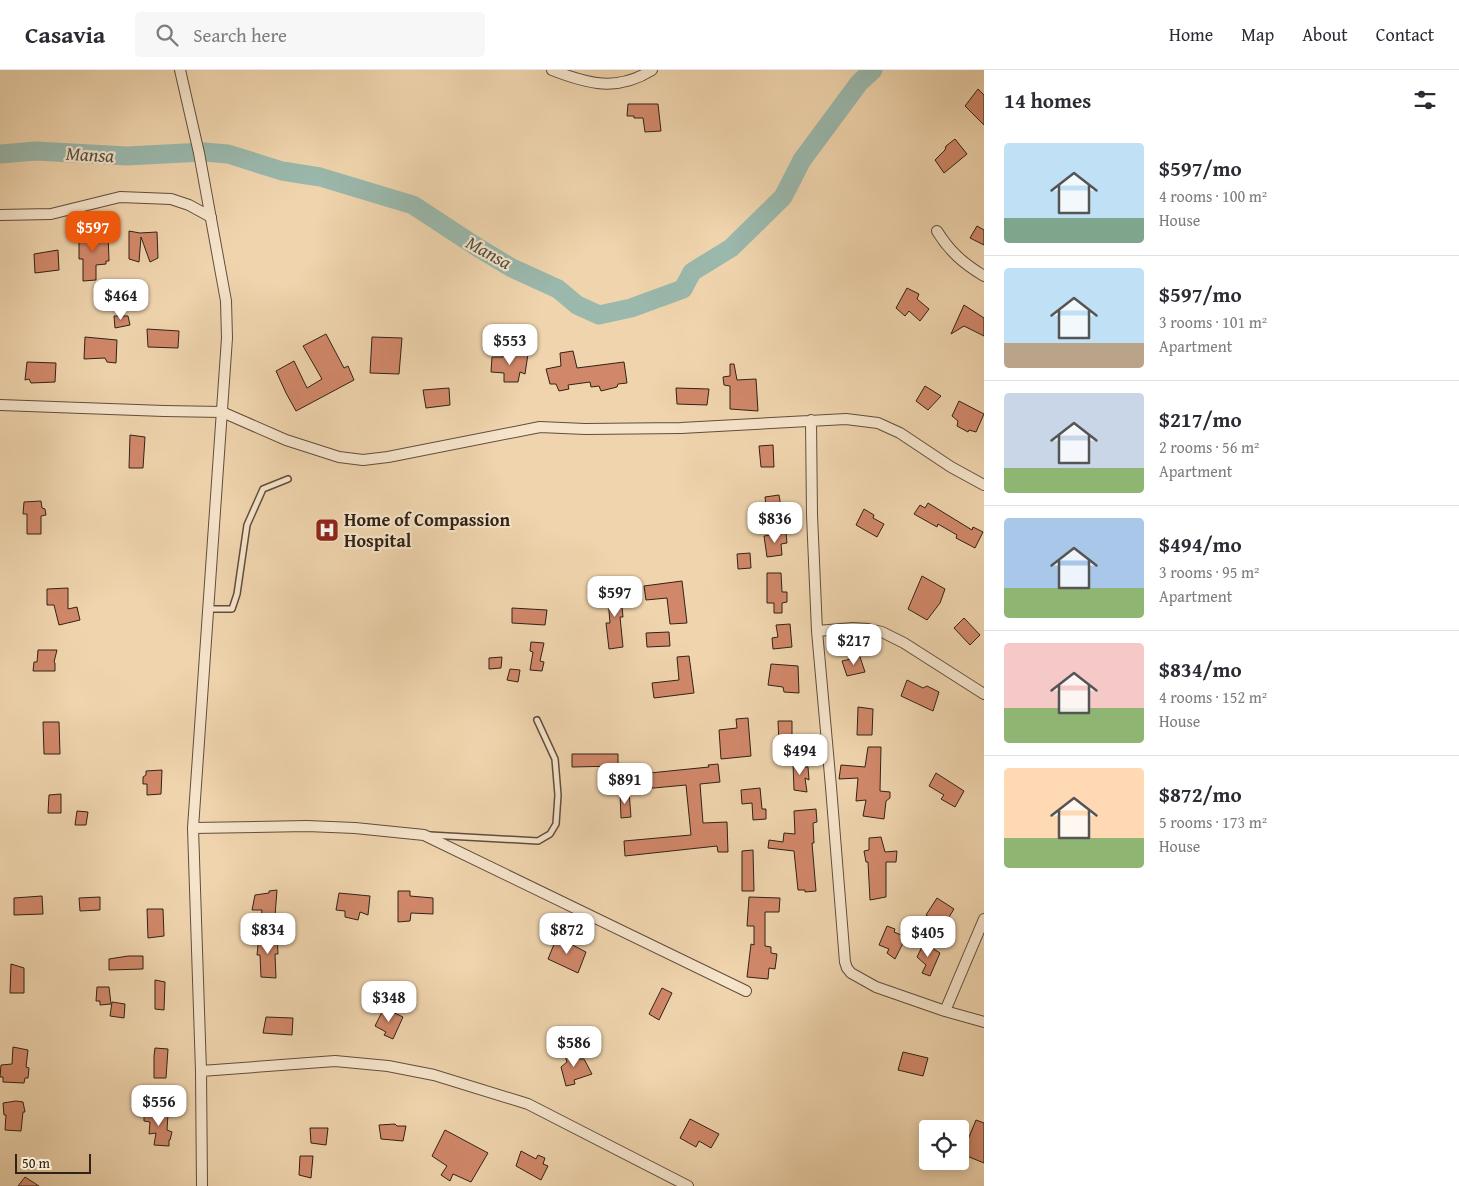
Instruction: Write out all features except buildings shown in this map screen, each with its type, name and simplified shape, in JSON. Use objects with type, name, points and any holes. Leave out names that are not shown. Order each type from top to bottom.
[{"type":"street","points":[[180,70],[199,153],[226,301],[227,338],[193,828],[201,1071],[202,1186]]},
{"type":"street","points":[[552,70],[599,84],[622,83],[643,76],[652,70]]},
{"type":"street","points":[[0,215],[51,214],[113,198],[128,197],[171,199],[189,205],[211,216]]},
{"type":"street","points":[[937,231],[958,258],[984,276]]},
{"type":"street","points":[[0,405],[222,412],[286,440],[339,457],[363,460],[406,454],[540,427],[585,429],[681,428],[846,419],[878,423],[900,433],[951,467],[984,485]]},
{"type":"street","points":[[811,420],[812,515],[817,631],[845,962],[847,968],[852,973],[876,987],[945,1011],[984,1022]]},
{"type":"street","points":[[817,631],[853,628],[882,632],[904,643],[984,694]]},
{"type":"street","points":[[193,828],[306,826],[355,828],[424,835],[746,992]]},
{"type":"street","points":[[945,1011],[984,919]]},
{"type":"street","points":[[201,1071],[335,1061],[388,1066],[434,1075],[528,1104],[688,1186]]},
{"type":"lane","points":[[208,609],[232,609],[237,594],[247,526],[263,489],[288,479]]},
{"type":"lane","points":[[424,835],[538,841],[550,834],[556,824],[558,795],[555,759],[537,720]]},
{"type":"waterway","name":"Mansa","points":[[0,154],[36,151],[127,156],[204,152],[228,154],[282,171],[320,177],[413,205],[512,268],[558,289],[577,305],[599,315],[631,308],[683,289],[692,272],[731,248],[783,197],[802,160],[859,83],[873,70]]},
{"type":"place","name":"Home of Compassion Hospital","points":[[327,530]]}]
